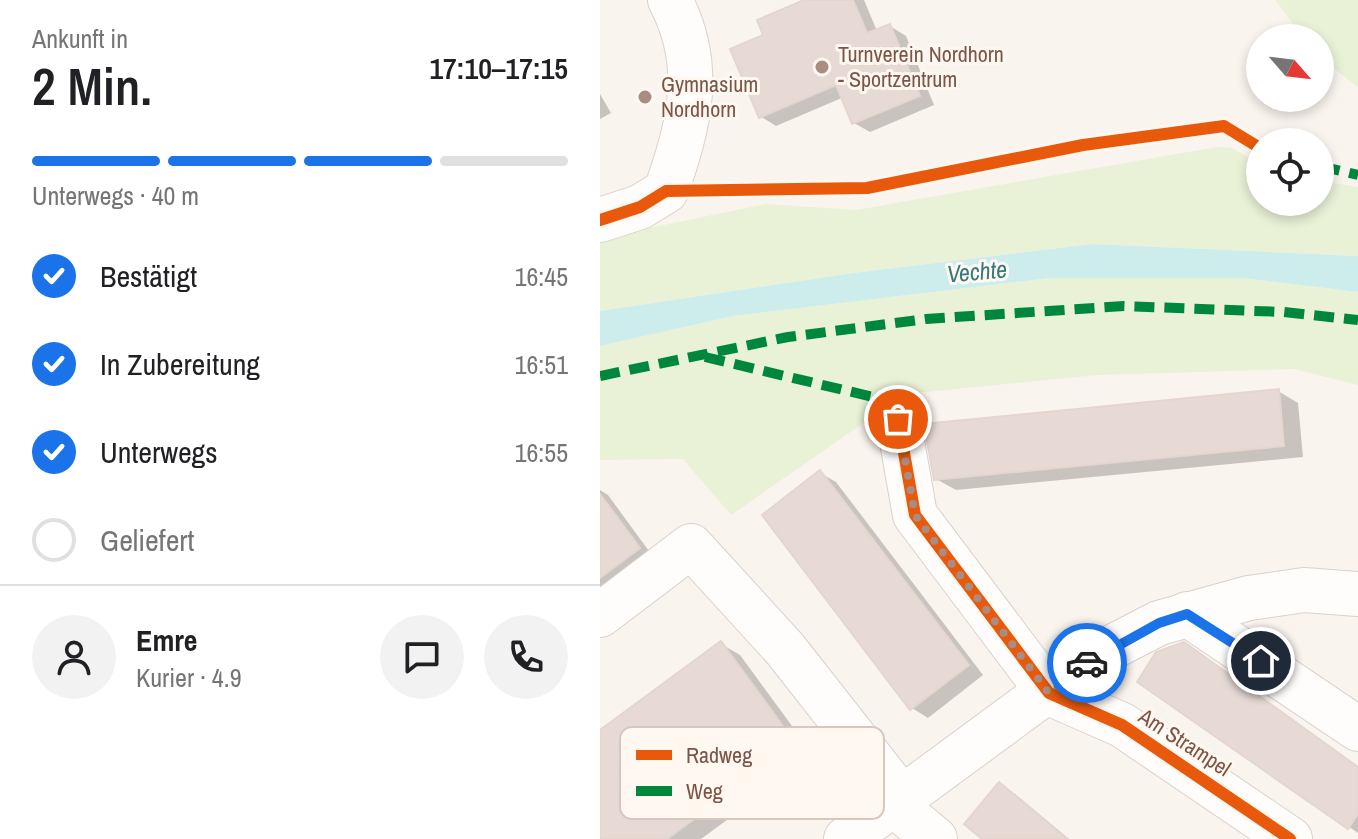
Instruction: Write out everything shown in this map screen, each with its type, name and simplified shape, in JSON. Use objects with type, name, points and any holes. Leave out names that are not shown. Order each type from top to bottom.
[{"type":"street","points":[[600,220],[640,207],[666,191],[687,129],[692,77],[677,13],[670,0]]},
{"type":"street","points":[[898,419],[915,515],[1049,693]]},
{"type":"street","points":[[600,615],[691,546],[785,649],[842,727]]},
{"type":"street","points":[[884,811],[1049,693],[1095,656],[1159,623],[1249,598],[1304,590],[1358,594]]},
{"type":"street","points":[[1187,614],[1358,729]]},
{"type":"street","name":"Am Strampel","points":[[1049,693],[1122,725],[1290,839]]},
{"type":"street","points":[[884,783],[935,839]]},
{"type":"street","points":[[846,839],[873,819]]},
{"type":"green space","points":[[1275,0],[1358,0],[1358,87],[1334,69],[1334,24],[1293,24]]},
{"type":"green space","points":[[1217,147],[1232,148],[1246,156],[1246,216],[1334,216],[1334,183],[1358,187],[1358,256],[1093,244],[853,273],[600,311],[600,238],[766,204],[856,210]]},
{"type":"green space","points":[[1050,278],[1243,278],[1358,292],[1358,385],[1294,369],[1097,375],[905,394],[731,515],[683,459],[600,460],[600,346],[733,316]]},
{"type":"water","name":"Vechte","points":[[1093,244],[1358,256],[1358,292],[1243,278],[1050,278],[733,316],[600,346],[600,311],[853,273]]},
{"type":"building","name":"Turnverein Nordhorn - Sportzentrum","points":[[804,0],[853,0],[867,33],[890,24],[920,96],[852,124],[836,85],[759,118],[730,49],[763,35],[757,20]]},
{"type":"building","points":[[1279,389],[1284,446],[934,480],[924,424]]},
{"type":"building","points":[[820,470],[969,665],[910,710],[762,515]]},
{"type":"building","points":[[600,494],[640,548],[600,578]]},
{"type":"building","points":[[721,641],[784,727],[620,727],[620,819],[694,819],[667,839],[600,839],[600,730]]},
{"type":"building","points":[[1184,642],[1358,767],[1358,814],[1348,829],[1137,682],[1156,652]]},
{"type":"building","points":[[999,782],[1067,839],[982,839],[964,824]]},
{"type":"marked path","points":[[1334,169],[1358,175]]},
{"type":"marked path","points":[[600,376],[788,337],[926,319],[1124,306],[1284,312],[1358,320]]},
{"type":"marked path","points":[[705,357],[890,401],[898,419]]},
{"type":"cycle path","points":[[600,220],[640,207],[666,191],[867,188],[1083,145],[1224,126],[1246,139]]},
{"type":"cycle path","points":[[898,419],[915,515],[1049,693],[1122,725],[1290,839]]},
{"type":"way so far","points":[[898,419],[915,515],[1049,693],[1087,663]]},
{"type":"place","name":"Turnverein Nordhorn - Sportzentrum","points":[[822,67]]},
{"type":"place","name":"Gymnasium Nordhorn","points":[[645,97]]},
{"type":"route","points":[[1087,663],[1159,623],[1187,614],[1261,661]]}]
